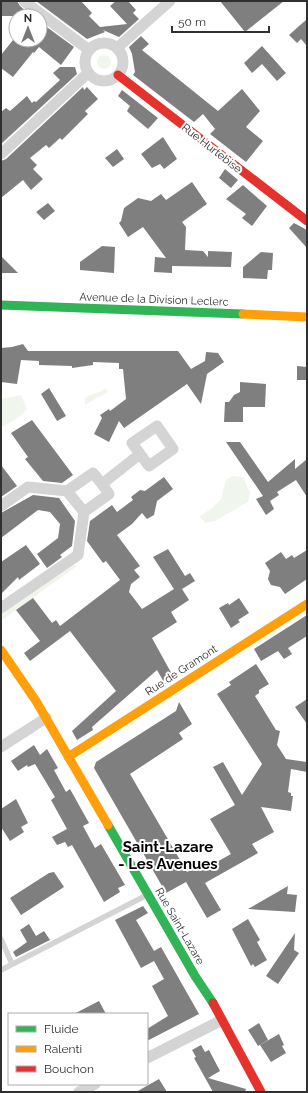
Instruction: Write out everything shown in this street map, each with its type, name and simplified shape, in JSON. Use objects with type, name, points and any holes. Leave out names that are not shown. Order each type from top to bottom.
[{"type":"street","points":[[24,1],[89,50]]},
{"type":"street","points":[[117,48],[170,1]]},
{"type":"street","points":[[99,43],[111,44],[117,48],[122,58],[121,70],[118,75],[102,81],[97,80],[88,73],[84,61],[89,50],[99,43]]},
{"type":"street","points":[[1,154],[88,73]]},
{"type":"street","name":"Rue Hurtebise","points":[[118,75],[307,221]]},
{"type":"street","name":"Avenue de la Division Leclerc","points":[[1,305],[307,317]]},
{"type":"street","points":[[102,484],[140,454]]},
{"type":"street","points":[[1,506],[28,487],[67,491],[93,473],[109,494],[84,512],[78,555],[1,608]]},
{"type":"street","points":[[67,491],[84,512]]},
{"type":"street","name":"Rue de Gramont","points":[[68,757],[307,604]]},
{"type":"street","name":"Rue Saint-Lazare","points":[[1,650],[26,685],[46,718],[222,1020],[261,1092]]},
{"type":"street","points":[[1,747],[46,718]]},
{"type":"street","points":[[148,1057],[222,1020]]},
{"type":"street","points":[[79,1092],[93,1085]]},
{"type":"lane","points":[[1,970],[149,894]]},
{"type":"lane","points":[[1,940],[12,964]]},
{"type":"shaded area","points":[[101,55],[107,55],[111,59],[111,65],[107,69],[101,69],[97,65],[97,59]]},
{"type":"shaded area","points":[[105,388],[108,392],[85,405],[85,398]]},
{"type":"shaded area","points":[[21,395],[27,409],[1,428],[1,399]]},
{"type":"shaded area","points":[[232,476],[243,477],[250,493],[248,502],[215,521],[205,523],[200,516],[212,508],[221,499],[226,480]]},
{"type":"shaded area","points":[[73,565],[77,566],[1,621],[1,615]]},
{"type":"building","points":[[1,1],[17,1],[22,8],[8,8],[8,16],[1,16]]},
{"type":"building","points":[[36,1],[81,1],[92,13],[89,16],[100,27],[127,24],[110,6],[116,1],[128,1],[136,10],[133,13],[139,19],[119,37],[103,30],[105,32],[87,39],[48,10],[48,8],[45,8]]},
{"type":"building","points":[[220,1],[284,1],[245,32]]},
{"type":"building","points":[[307,19],[307,46],[301,39],[297,43],[289,35]]},
{"type":"building","points":[[48,28],[74,47],[61,65],[40,48],[48,48]]},
{"type":"building","points":[[141,36],[149,44],[142,50],[218,111],[242,89],[260,111],[246,127],[263,141],[246,162],[210,134],[215,129],[203,114],[194,122],[133,75],[135,72],[132,54],[129,47]]},
{"type":"building","points":[[8,46],[8,48],[38,48],[34,53],[33,52],[13,77],[1,68],[1,55]]},
{"type":"building","points":[[262,46],[286,73],[277,81],[262,64],[252,73],[244,63]]},
{"type":"building","points":[[60,67],[75,67],[77,74],[1,144],[1,112],[6,108],[10,111],[27,96],[32,103],[34,101],[36,102],[60,80],[53,73]]},
{"type":"building","points":[[83,87],[84,90],[87,87],[98,99],[85,111],[88,114],[62,140],[60,138],[49,148],[46,145],[30,158],[37,165],[33,169],[43,179],[31,190],[23,180],[1,198],[1,161],[6,159]]},
{"type":"building","points":[[122,90],[158,118],[148,129],[127,111],[130,106],[118,96]]},
{"type":"building","points":[[163,137],[177,159],[164,169],[160,164],[152,168],[141,154]]},
{"type":"building","points":[[117,149],[124,159],[113,167],[105,158]]},
{"type":"building","points":[[225,169],[238,180],[231,188],[219,178]]},
{"type":"building","points":[[192,182],[207,204],[182,222],[186,227],[185,250],[203,251],[208,257],[208,251],[232,252],[231,267],[172,266],[172,273],[154,272],[155,257],[166,258],[143,227],[128,237],[119,223],[121,221],[124,208],[138,198],[151,201],[161,194],[166,200]]},
{"type":"building","points":[[243,185],[267,206],[252,226],[242,218],[246,214],[226,199]]},
{"type":"building","points":[[48,203],[55,211],[44,220],[36,212]]},
{"type":"building","points":[[294,223],[307,230],[307,248],[289,228]]},
{"type":"building","points":[[102,246],[115,247],[114,273],[80,270],[80,262]]},
{"type":"building","points":[[261,252],[273,253],[272,270],[268,270],[267,279],[243,278],[243,267]]},
{"type":"building","points":[[1,256],[18,273],[1,273]]},
{"type":"building","points":[[23,344],[28,351],[178,351],[191,369],[205,361],[206,352],[218,353],[224,362],[207,374],[201,404],[187,384],[124,428],[119,421],[109,442],[94,434],[102,418],[100,415],[109,409],[110,411],[126,399],[123,369],[119,369],[119,363],[93,362],[93,365],[72,368],[72,366],[39,365],[39,361],[21,360],[17,384],[1,382],[1,348]]},
{"type":"building","points":[[297,366],[307,367],[307,380],[297,380]]},
{"type":"building","points":[[240,382],[266,384],[265,407],[243,407],[243,422],[224,422],[225,402],[229,402],[234,395],[240,392]]},
{"type":"building","points":[[49,388],[66,416],[57,421],[41,394]]},
{"type":"building","points":[[32,420],[73,475],[62,483],[43,481],[25,459],[28,457],[11,433]]},
{"type":"building","points":[[226,442],[240,442],[268,482],[295,459],[295,469],[307,459],[307,497],[296,480],[277,492],[279,495],[270,501],[274,509],[266,515],[256,499],[263,496]]},
{"type":"building","points":[[1,465],[17,486],[1,497]]},
{"type":"building","points":[[164,477],[173,489],[157,501],[154,515],[147,519],[142,513],[132,524],[117,535],[140,566],[134,570],[140,577],[131,584],[129,592],[142,609],[174,589],[153,557],[168,549],[185,576],[190,573],[195,581],[182,589],[189,600],[171,612],[177,622],[152,638],[174,678],[165,684],[157,670],[92,727],[93,730],[77,740],[72,731],[116,691],[70,631],[30,661],[24,653],[40,641],[16,610],[33,598],[52,623],[56,620],[60,626],[120,580],[106,561],[103,563],[87,541],[90,521],[112,505],[117,512],[133,500],[131,497],[140,490],[145,491]]},
{"type":"building","points":[[33,495],[59,498],[75,521],[72,546],[60,555],[62,557],[47,568],[37,554],[58,538],[60,524],[50,512],[38,510],[1,538],[1,513]]},
{"type":"building","points":[[26,545],[40,564],[19,580],[18,577],[1,594],[1,562]]},
{"type":"building","points":[[307,550],[307,579],[285,594],[280,587],[271,585],[268,579],[270,571],[265,563],[281,552],[286,559],[292,555],[294,558]]},
{"type":"building","points":[[239,598],[249,613],[238,620],[240,622],[231,628],[219,608],[228,603],[229,605]]},
{"type":"building","points":[[307,615],[307,636],[288,648],[292,654],[284,659],[278,651],[261,661],[254,649]]},
{"type":"building","points":[[256,664],[269,684],[259,690],[259,693],[255,696],[276,730],[280,731],[277,745],[286,759],[307,762],[307,772],[291,769],[288,792],[291,793],[291,796],[293,796],[291,811],[261,807],[274,832],[252,844],[258,853],[205,883],[221,910],[207,918],[186,882],[166,893],[94,768],[96,762],[176,711],[179,702],[192,724],[179,733],[183,739],[130,774],[187,872],[205,862],[208,867],[231,854],[210,819],[235,805],[213,767],[223,762],[242,795],[262,764],[217,694],[231,685],[229,682]]},
{"type":"building","points":[[307,699],[307,724],[295,707]]},
{"type":"building","points":[[34,745],[40,755],[47,749],[58,768],[54,770],[66,792],[70,789],[89,823],[83,826],[95,848],[101,844],[125,885],[118,888],[120,892],[104,902],[72,845],[68,847],[65,842],[57,845],[52,837],[67,829],[51,800],[55,797],[35,764],[28,767],[27,765],[18,771],[11,761]]},
{"type":"building","points":[[16,799],[28,823],[21,827],[24,832],[10,841],[1,827],[1,809]]},
{"type":"building","points":[[54,872],[64,887],[21,915],[10,898],[49,873]]},
{"type":"building","points":[[288,886],[287,894],[297,895],[295,912],[248,909]]},
{"type":"building","points":[[143,906],[148,913],[136,920],[154,951],[161,947],[199,1014],[148,1040],[148,1028],[168,1016],[152,986],[164,979],[154,961],[141,968],[115,920]]},
{"type":"building","points":[[248,919],[260,940],[257,942],[267,960],[255,967],[253,964],[251,966],[232,929]]},
{"type":"building","points":[[29,924],[36,936],[44,931],[50,940],[16,957],[13,952],[27,942],[20,930]]},
{"type":"building","points":[[295,933],[294,950],[299,953],[278,984],[266,976]]},
{"type":"building","points":[[99,1001],[105,1013],[76,1013]]},
{"type":"building","points":[[259,1023],[268,1040],[258,1046],[248,1030]]},
{"type":"building","points":[[279,1034],[284,1045],[282,1046],[286,1053],[271,1062],[260,1045]]},
{"type":"building","points":[[201,1045],[205,1052],[209,1050],[220,1071],[208,1078],[246,1089],[245,1092],[213,1092],[194,1058],[196,1057],[192,1050]]},
{"type":"building","points":[[159,1079],[167,1092],[136,1092]]},
{"type":"traffic: fast","points":[[1,305],[243,314]]},
{"type":"traffic: fast","points":[[108,825],[195,976],[213,1003]]},
{"type":"traffic: slow","points":[[243,314],[307,317]]},
{"type":"traffic: slow","points":[[68,757],[307,604]]},
{"type":"traffic: slow","points":[[1,650],[36,701],[108,825]]},
{"type":"traffic: jam","points":[[118,75],[307,221]]},
{"type":"traffic: jam","points":[[213,1003],[261,1092]]},
{"type":"district","name":"Saint-Lazare - Les Avenues","points":[[168,856]]}]
